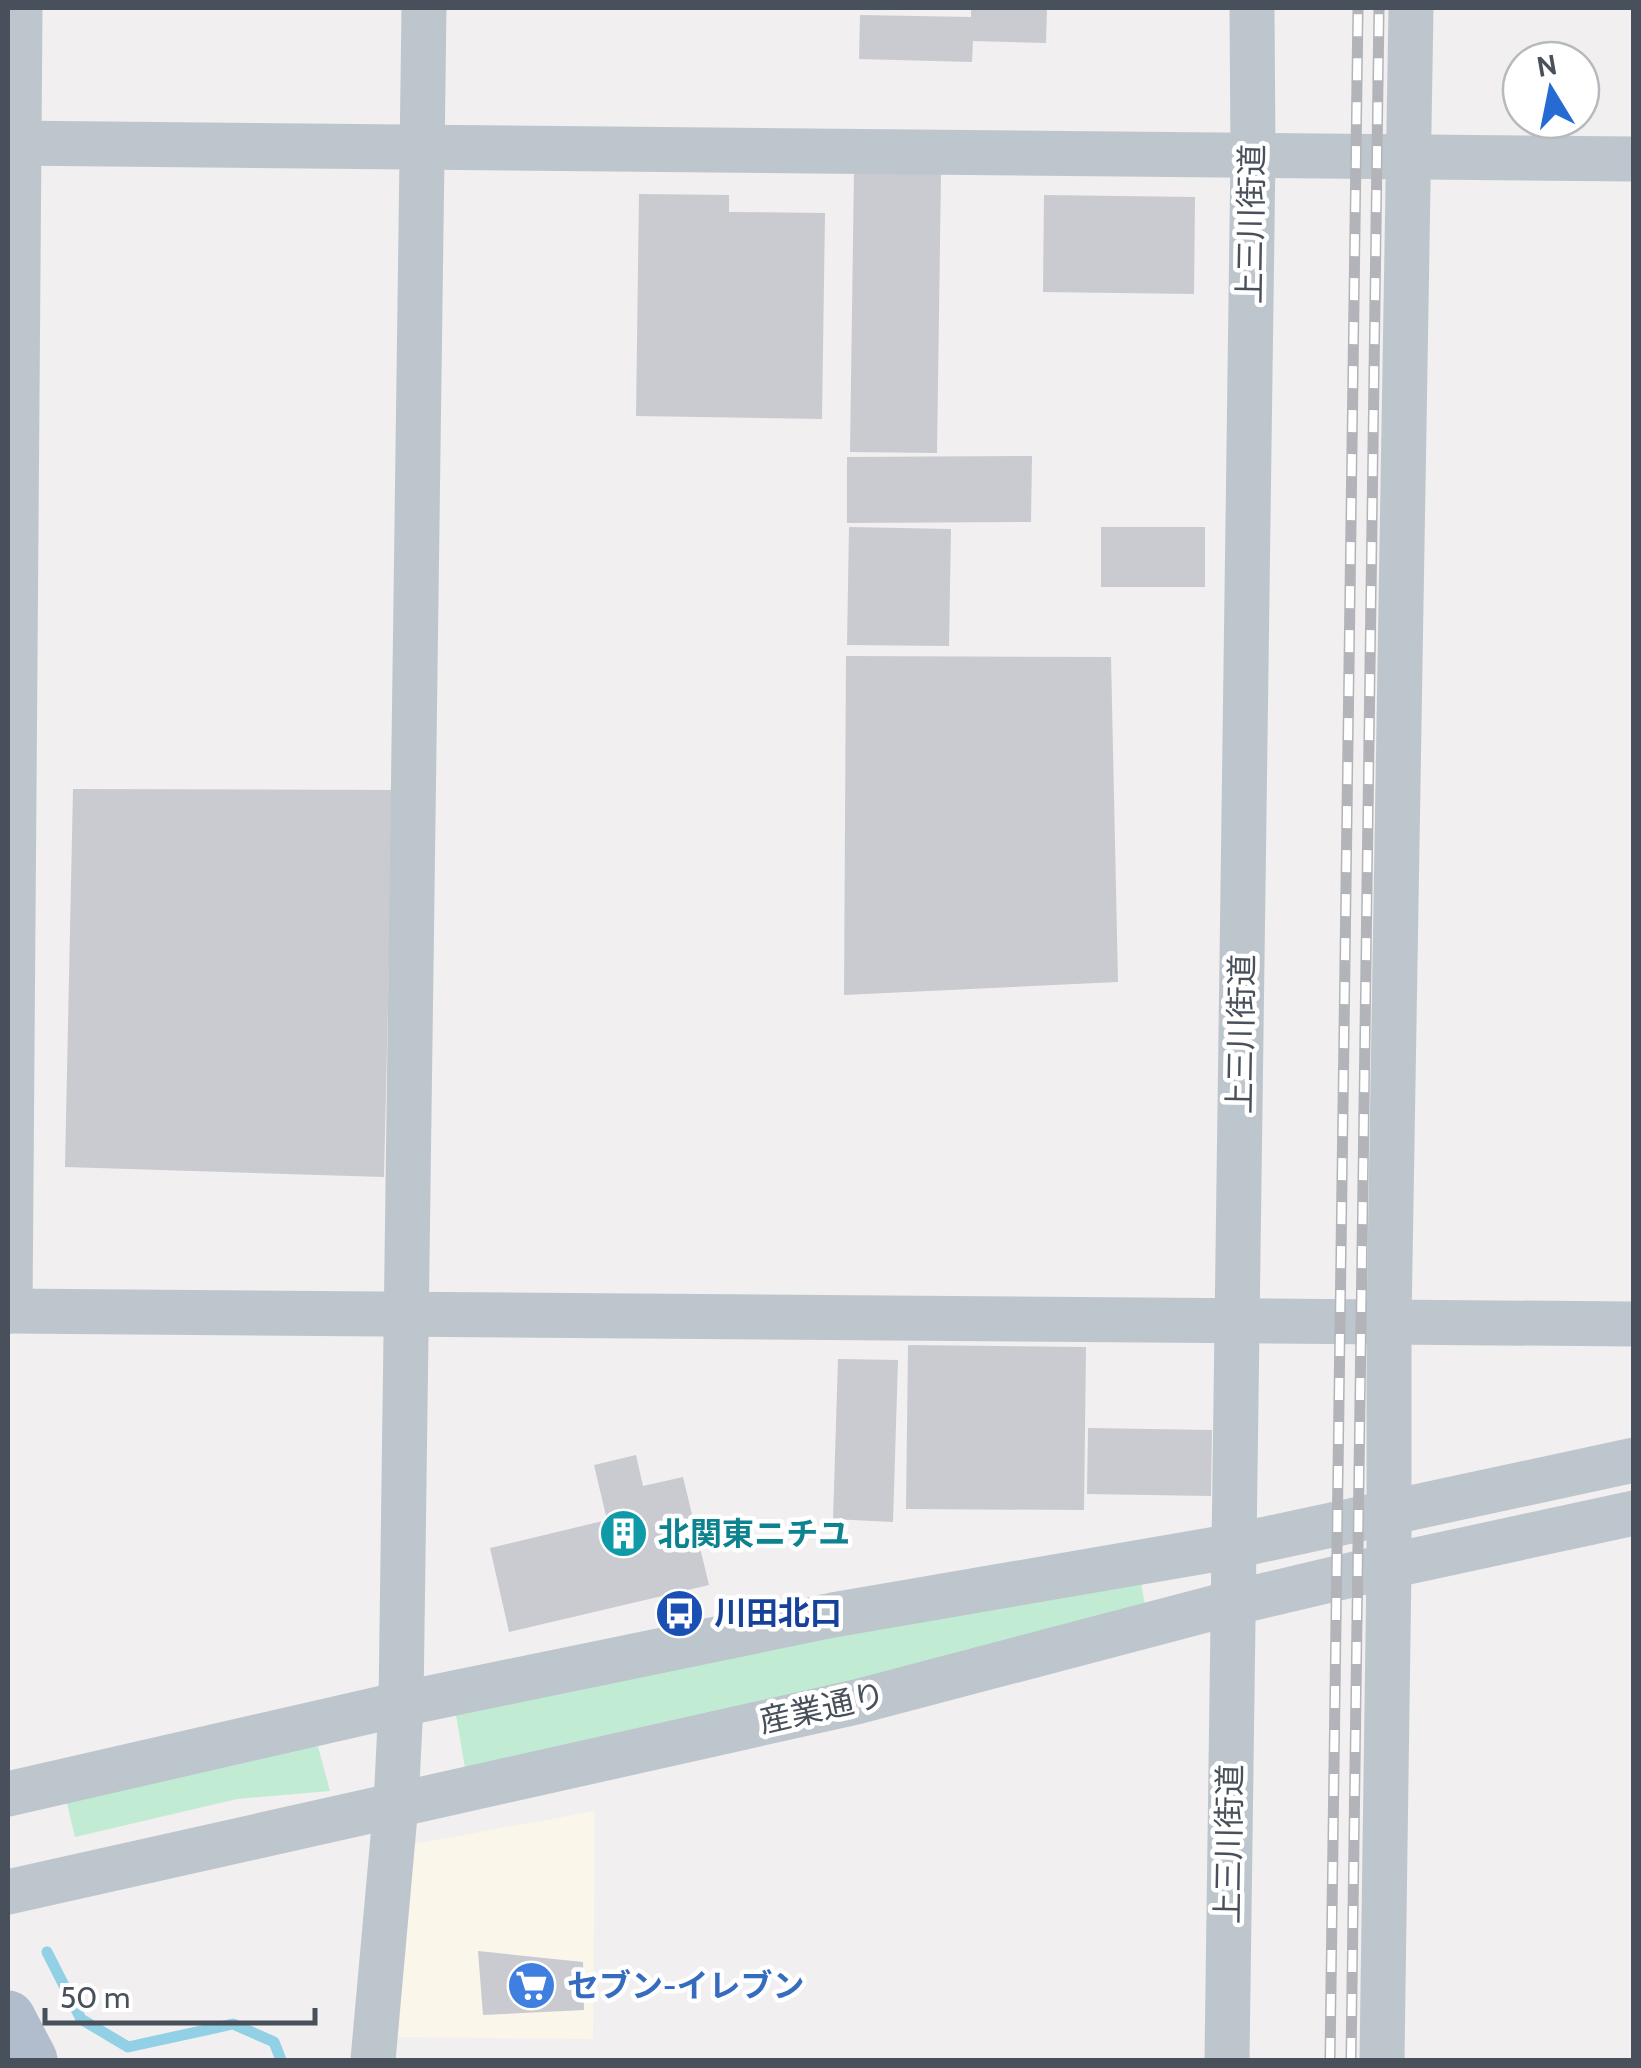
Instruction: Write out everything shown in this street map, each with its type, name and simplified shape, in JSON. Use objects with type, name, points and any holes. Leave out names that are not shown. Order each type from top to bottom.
[{"type":"main road","points":[[8,2018],[30,2060]]},
{"type":"street","points":[[20,8],[13,143],[9,1310],[1634,1324]]},
{"type":"street","points":[[373,2060],[401,1704],[424,8]]},
{"type":"street","name":"上三川街道","points":[[1227,2060],[1252,8]]},
{"type":"street","points":[[1382,2060],[1388,1322],[1410,8]]},
{"type":"street","points":[[13,143],[1634,159]]},
{"type":"street","points":[[8,1794],[401,1704],[833,1615],[1234,1546],[1634,1460]]},
{"type":"street","name":"産業通り","points":[[8,1892],[856,1702],[1232,1603],[1634,1512]]},
{"type":"shaded area","points":[[595,1811],[593,2039],[398,2037],[413,1844]]},
{"type":"green space","points":[[1141,1583],[1145,1605],[794,1696],[465,1768],[456,1715],[788,1644]]},
{"type":"green space","points":[[317,1743],[330,1791],[237,1799],[75,1837],[66,1799]]},
{"type":"building","points":[[971,8],[1047,8],[1046,43],[973,41],[972,62],[859,59],[860,15],[971,17]]},
{"type":"building","points":[[854,171],[941,172],[937,453],[850,452]]},
{"type":"building","points":[[639,194],[729,195],[729,212],[825,213],[822,419],[636,416]]},
{"type":"building","points":[[1044,195],[1195,197],[1194,294],[1043,292]]},
{"type":"building","points":[[1032,456],[1031,522],[847,523],[847,457]]},
{"type":"building","points":[[849,527],[951,529],[949,646],[847,645]]},
{"type":"building","points":[[1101,527],[1205,527],[1205,587],[1101,587]]},
{"type":"building","points":[[846,656],[1111,657],[1118,982],[844,995]]},
{"type":"building","points":[[73,789],[393,790],[384,1177],[65,1167]]},
{"type":"building","points":[[908,1345],[1086,1347],[1084,1510],[906,1509]]},
{"type":"building","points":[[838,1359],[898,1360],[893,1522],[833,1519]]},
{"type":"building","points":[[1088,1428],[1212,1430],[1211,1496],[1087,1494]]},
{"type":"building","name":"北関東ニチユ","points":[[636,1455],[643,1486],[683,1477],[709,1585],[509,1632],[490,1548],[607,1520],[594,1465]]},
{"type":"building","name":"セブン-イレブン","points":[[478,1951],[583,1962],[584,2010],[483,2015]]},
{"type":"waterway","points":[[47,1952],[81,2019],[128,2047],[233,2024],[274,2042],[281,2060]]},
{"type":"railway","points":[[1330,2060],[1358,8]]},
{"type":"railway","points":[[1351,2060],[1379,8]]},
{"type":"place","name":"北関東ニチユ","points":[[623,1534]]},
{"type":"place","name":"川田北口","points":[[679,1613]]},
{"type":"place","name":"セブン-イレブン","points":[[532,1986]]}]
